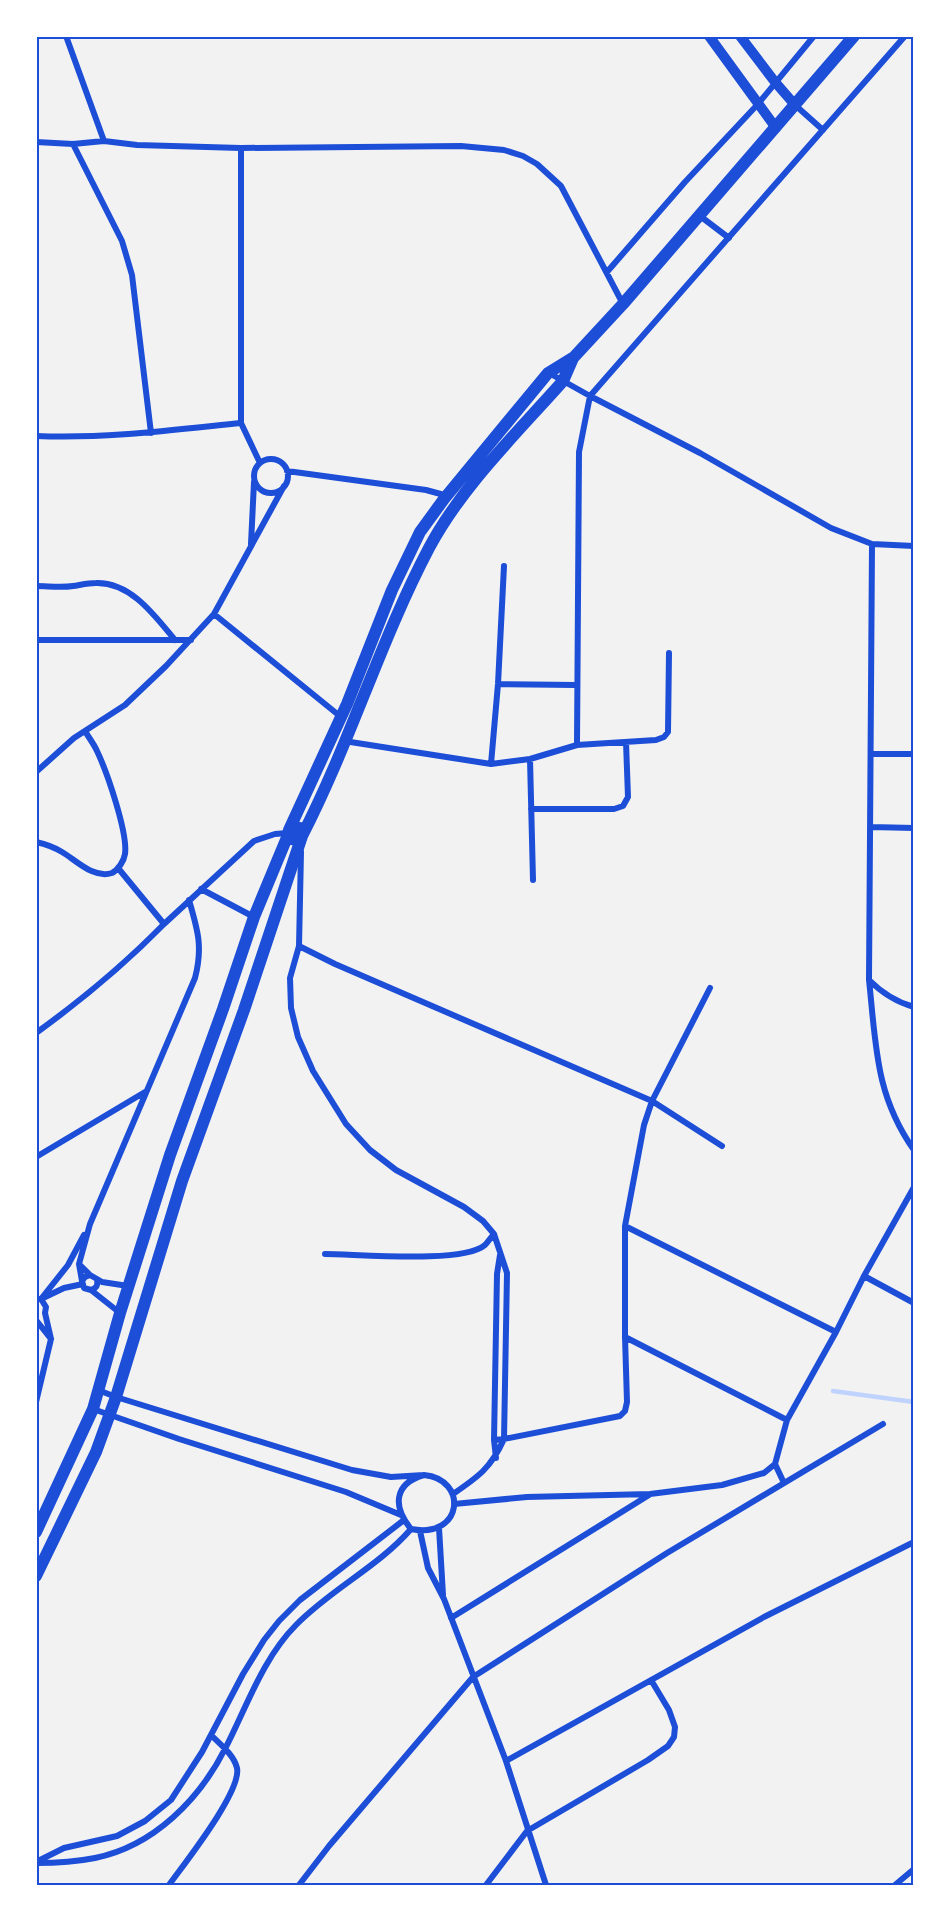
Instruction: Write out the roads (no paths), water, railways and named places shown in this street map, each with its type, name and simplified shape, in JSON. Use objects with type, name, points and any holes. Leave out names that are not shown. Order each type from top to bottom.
[{"type":"main road","points":[[36,1533],[93,1409],[120,1313],[170,1155],[224,1009],[254,917],[295,835],[331,777],[411,586],[453,499],[548,373],[574,357],[623,304],[854,36]]},
{"type":"main road","points":[[36,1576],[96,1452],[116,1397],[182,1181],[244,1010],[295,835],[397,580],[420,532],[563,381],[574,357]]},
{"type":"street","points":[[66,36],[104,141]]},
{"type":"street","points":[[709,36],[777,128]]},
{"type":"street","points":[[740,36],[795,105],[823,130]]},
{"type":"street","points":[[607,272],[685,182],[758,104],[814,36]]},
{"type":"street","points":[[577,745],[579,452],[590,396],[905,36]]},
{"type":"street","points":[[36,142],[72,144],[104,141],[138,145],[242,148],[461,146],[504,150],[524,156],[548,172],[561,186],[623,304]]},
{"type":"street","points":[[72,144],[122,241],[132,275],[151,433]]},
{"type":"street","points":[[242,148],[241,423],[260,463]]},
{"type":"street","points":[[700,216],[729,238]]},
{"type":"street","points":[[548,373],[700,453],[831,528],[872,544],[914,546]]},
{"type":"street","points":[[36,436],[67,438],[151,433],[241,423]]},
{"type":"street","points":[[36,772],[74,738],[126,705],[214,614],[287,482],[287,471],[276,459],[260,463],[254,473],[250,547]]},
{"type":"street","points":[[287,471],[426,490],[453,499]]},
{"type":"street","points":[[254,478],[256,484],[264,491],[275,492],[284,486]]},
{"type":"street","points":[[872,544],[869,980],[878,1071],[886,1098],[904,1136],[914,1150]]},
{"type":"street","points":[[491,764],[504,566]]},
{"type":"street","points":[[36,586],[70,587],[95,583],[112,585],[129,593],[152,612],[175,640]]},
{"type":"street","points":[[214,614],[341,717]]},
{"type":"street","points":[[36,640],[191,640]]},
{"type":"street","points":[[332,738],[491,764],[530,759],[577,745],[656,740],[664,737],[668,732],[669,653]]},
{"type":"street","points":[[498,684],[576,685]]},
{"type":"street","points":[[36,842],[62,852],[85,869],[111,873],[118,868],[125,856],[115,802],[97,752],[85,731]]},
{"type":"street","points":[[531,809],[614,809],[623,806],[628,797],[627,742]]},
{"type":"street","points":[[872,754],[914,754]]},
{"type":"street","points":[[530,759],[533,880]]},
{"type":"street","points":[[871,827],[914,828]]},
{"type":"street","points":[[36,1033],[99,986],[254,841],[275,834],[295,835],[299,946],[290,978],[291,1008],[298,1037],[313,1071],[346,1124],[370,1150],[396,1170],[464,1207],[483,1221],[494,1234],[507,1273],[504,1439],[496,1458],[478,1477],[453,1494]]},
{"type":"street","points":[[118,868],[164,924]]},
{"type":"street","points":[[201,889],[254,917]]},
{"type":"street","points":[[38,1299],[68,1265],[90,1224],[195,978],[200,960],[199,937],[189,900]]},
{"type":"street","points":[[299,946],[335,964],[652,1101],[722,1146]]},
{"type":"street","points":[[869,980],[881,992],[914,1007]]},
{"type":"street","points":[[494,1440],[620,1416],[625,1411],[627,1402],[626,1226],[644,1125],[652,1101],[710,988]]},
{"type":"street","points":[[36,1157],[145,1092]]},
{"type":"street","points":[[454,1504],[527,1497],[650,1494],[730,1483],[764,1473],[775,1464],[787,1420],[914,1187]]},
{"type":"street","points":[[90,1224],[79,1264],[84,1288],[92,1290],[120,1313]]},
{"type":"street","points":[[626,1226],[836,1332]]},
{"type":"street","points":[[325,1254],[441,1256],[484,1246],[494,1234]]},
{"type":"street","points":[[496,1458],[494,1440],[496,1274],[501,1252]]},
{"type":"street","points":[[79,1264],[90,1275],[102,1282],[129,1287]]},
{"type":"street","points":[[83,1283],[85,1277],[90,1275]]},
{"type":"street","points":[[864,1276],[914,1303]]},
{"type":"street","points":[[92,1290],[98,1284],[97,1279]]},
{"type":"street","points":[[38,1299],[83,1283]]},
{"type":"street","points":[[36,1402],[51,1339],[45,1313],[46,1307],[38,1299]]},
{"type":"street","points":[[45,1313],[36,1323],[51,1339]]},
{"type":"street","points":[[625,1337],[787,1420]]},
{"type":"street","points":[[98,1390],[352,1470],[391,1477],[424,1475],[433,1476],[442,1480],[453,1494],[454,1504],[447,1522],[440,1528],[429,1531],[411,1529],[403,1518],[398,1501],[400,1492],[406,1484],[424,1475]]},
{"type":"street","points":[[93,1409],[346,1491],[403,1518]]},
{"type":"street","points":[[299,1885],[329,1846],[473,1677],[667,1552],[883,1424]]},
{"type":"street","points":[[775,1464],[784,1483]]},
{"type":"street","points":[[451,1618],[650,1494]]},
{"type":"street","points":[[36,1862],[64,1848],[117,1836],[145,1821],[171,1800],[189,1776],[243,1674],[264,1640],[300,1600],[403,1518]]},
{"type":"street","points":[[440,1528],[444,1599]]},
{"type":"street","points":[[36,1862],[64,1863],[97,1858],[130,1846],[159,1831],[182,1810],[202,1785],[225,1749],[246,1703],[274,1652],[296,1625],[332,1594],[381,1559],[411,1529]]},
{"type":"street","points":[[420,1531],[428,1568],[444,1599],[506,1761],[546,1885]]},
{"type":"street","points":[[506,1761],[764,1617],[914,1542]]},
{"type":"street","points":[[486,1885],[527,1831],[668,1746],[674,1737],[675,1727],[669,1710],[651,1680]]},
{"type":"street","points":[[169,1885],[230,1798],[237,1781],[237,1768],[225,1749],[211,1735]]},
{"type":"street","points":[[895,1885],[914,1869]]},
{"type":"waterway","points":[[833,1391],[914,1402]]}]
